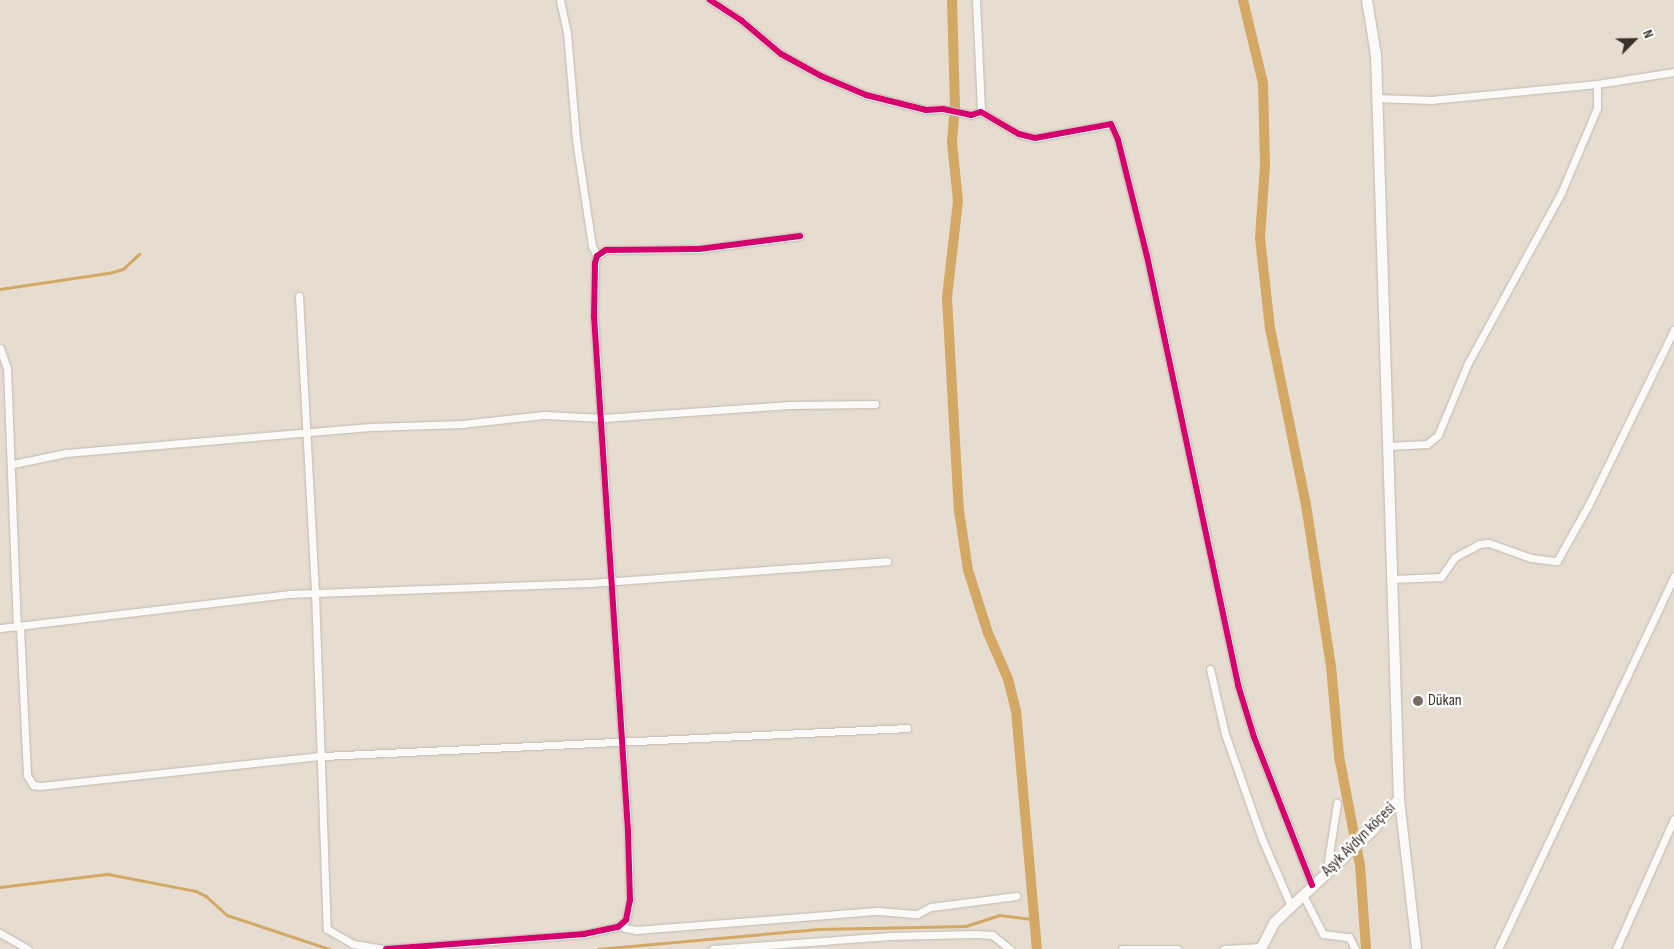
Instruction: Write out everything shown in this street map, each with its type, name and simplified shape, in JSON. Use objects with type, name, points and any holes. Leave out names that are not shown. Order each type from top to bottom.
[{"type":"main road","points":[[1367,0],[1376,56],[1399,799]]},
{"type":"main road","name":"Aşyk Aýdyn köçesi","points":[[1261,948],[1275,922],[1312,885],[1334,868],[1373,830],[1399,799]]},
{"type":"street","points":[[299,296],[308,433],[323,756],[327,929],[354,944],[394,949],[537,939],[618,928],[626,920],[630,900],[623,741],[593,289],[597,256],[592,246],[576,140],[567,32],[560,0]]},
{"type":"street","points":[[710,0],[742,21],[781,54],[850,90],[893,103],[960,114],[981,112],[1019,134],[1048,138],[1111,124],[1118,140],[1172,369],[1238,685],[1254,737],[1312,885]]},
{"type":"street","points":[[976,0],[981,112]]},
{"type":"street","points":[[1377,98],[1431,100],[1597,84],[1674,72]]},
{"type":"street","points":[[1389,446],[1427,444],[1438,435],[1468,363],[1561,193],[1597,108],[1597,84]]},
{"type":"street","points":[[597,256],[606,250],[699,249],[800,236]]},
{"type":"street","points":[[1393,579],[1441,577],[1455,557],[1479,544],[1489,543],[1531,558],[1557,562],[1589,504],[1674,330]]},
{"type":"street","points":[[0,348],[8,368],[10,452],[14,464],[18,627],[27,771],[33,785],[182,773],[323,756],[907,728]]},
{"type":"street","points":[[14,464],[66,453],[544,415],[603,418],[790,405],[875,404]]},
{"type":"street","points":[[0,628],[315,592],[590,583],[611,579],[887,561]]},
{"type":"street","points":[[1498,949],[1674,576]]},
{"type":"street","points":[[1210,669],[1225,734],[1262,840],[1291,906]]},
{"type":"street","points":[[1399,799],[1416,949]]},
{"type":"street","points":[[1326,875],[1337,803]]},
{"type":"street","points":[[1616,949],[1674,820]]},
{"type":"street","points":[[1303,895],[1323,934],[1349,936],[1355,949]]},
{"type":"street","points":[[622,924],[625,928],[636,930],[879,911],[917,914],[931,907],[1016,896]]},
{"type":"street","points":[[0,933],[28,949]]},
{"type":"street","points":[[713,949],[888,936],[976,934],[992,935],[1010,949]]},
{"type":"street","points":[[1224,949],[1261,948]]},
{"type":"street","points":[[1122,949],[1177,949]]},
{"type":"waterway","points":[[952,0],[955,107],[952,142],[958,201],[947,298],[959,511],[968,570],[988,633],[1008,679],[1016,710],[1037,949]]},
{"type":"waterway","points":[[1243,0],[1263,83],[1265,165],[1260,238],[1270,328],[1306,505],[1331,666],[1339,756],[1360,865],[1366,949]]},
{"type":"waterway","points":[[0,289],[109,273],[123,269],[139,254]]},
{"type":"waterway","points":[[0,887],[108,874],[196,891],[206,896],[227,915],[330,949]]},
{"type":"waterway","points":[[598,949],[818,929],[966,926],[999,915],[1034,919]]},
{"type":"cycle path","points":[[710,0],[742,21],[781,54],[821,76],[866,95],[926,110],[943,109],[971,115],[981,112],[1019,134],[1035,138],[1111,124],[1118,140],[1147,256],[1238,685],[1254,737],[1312,885]]},
{"type":"cycle path","points":[[386,949],[584,934],[618,927],[626,920],[630,900],[628,831],[594,317],[595,263],[597,256],[606,250],[699,249],[800,236]]},
{"type":"place","name":"Dükan","points":[[1418,701]]}]
